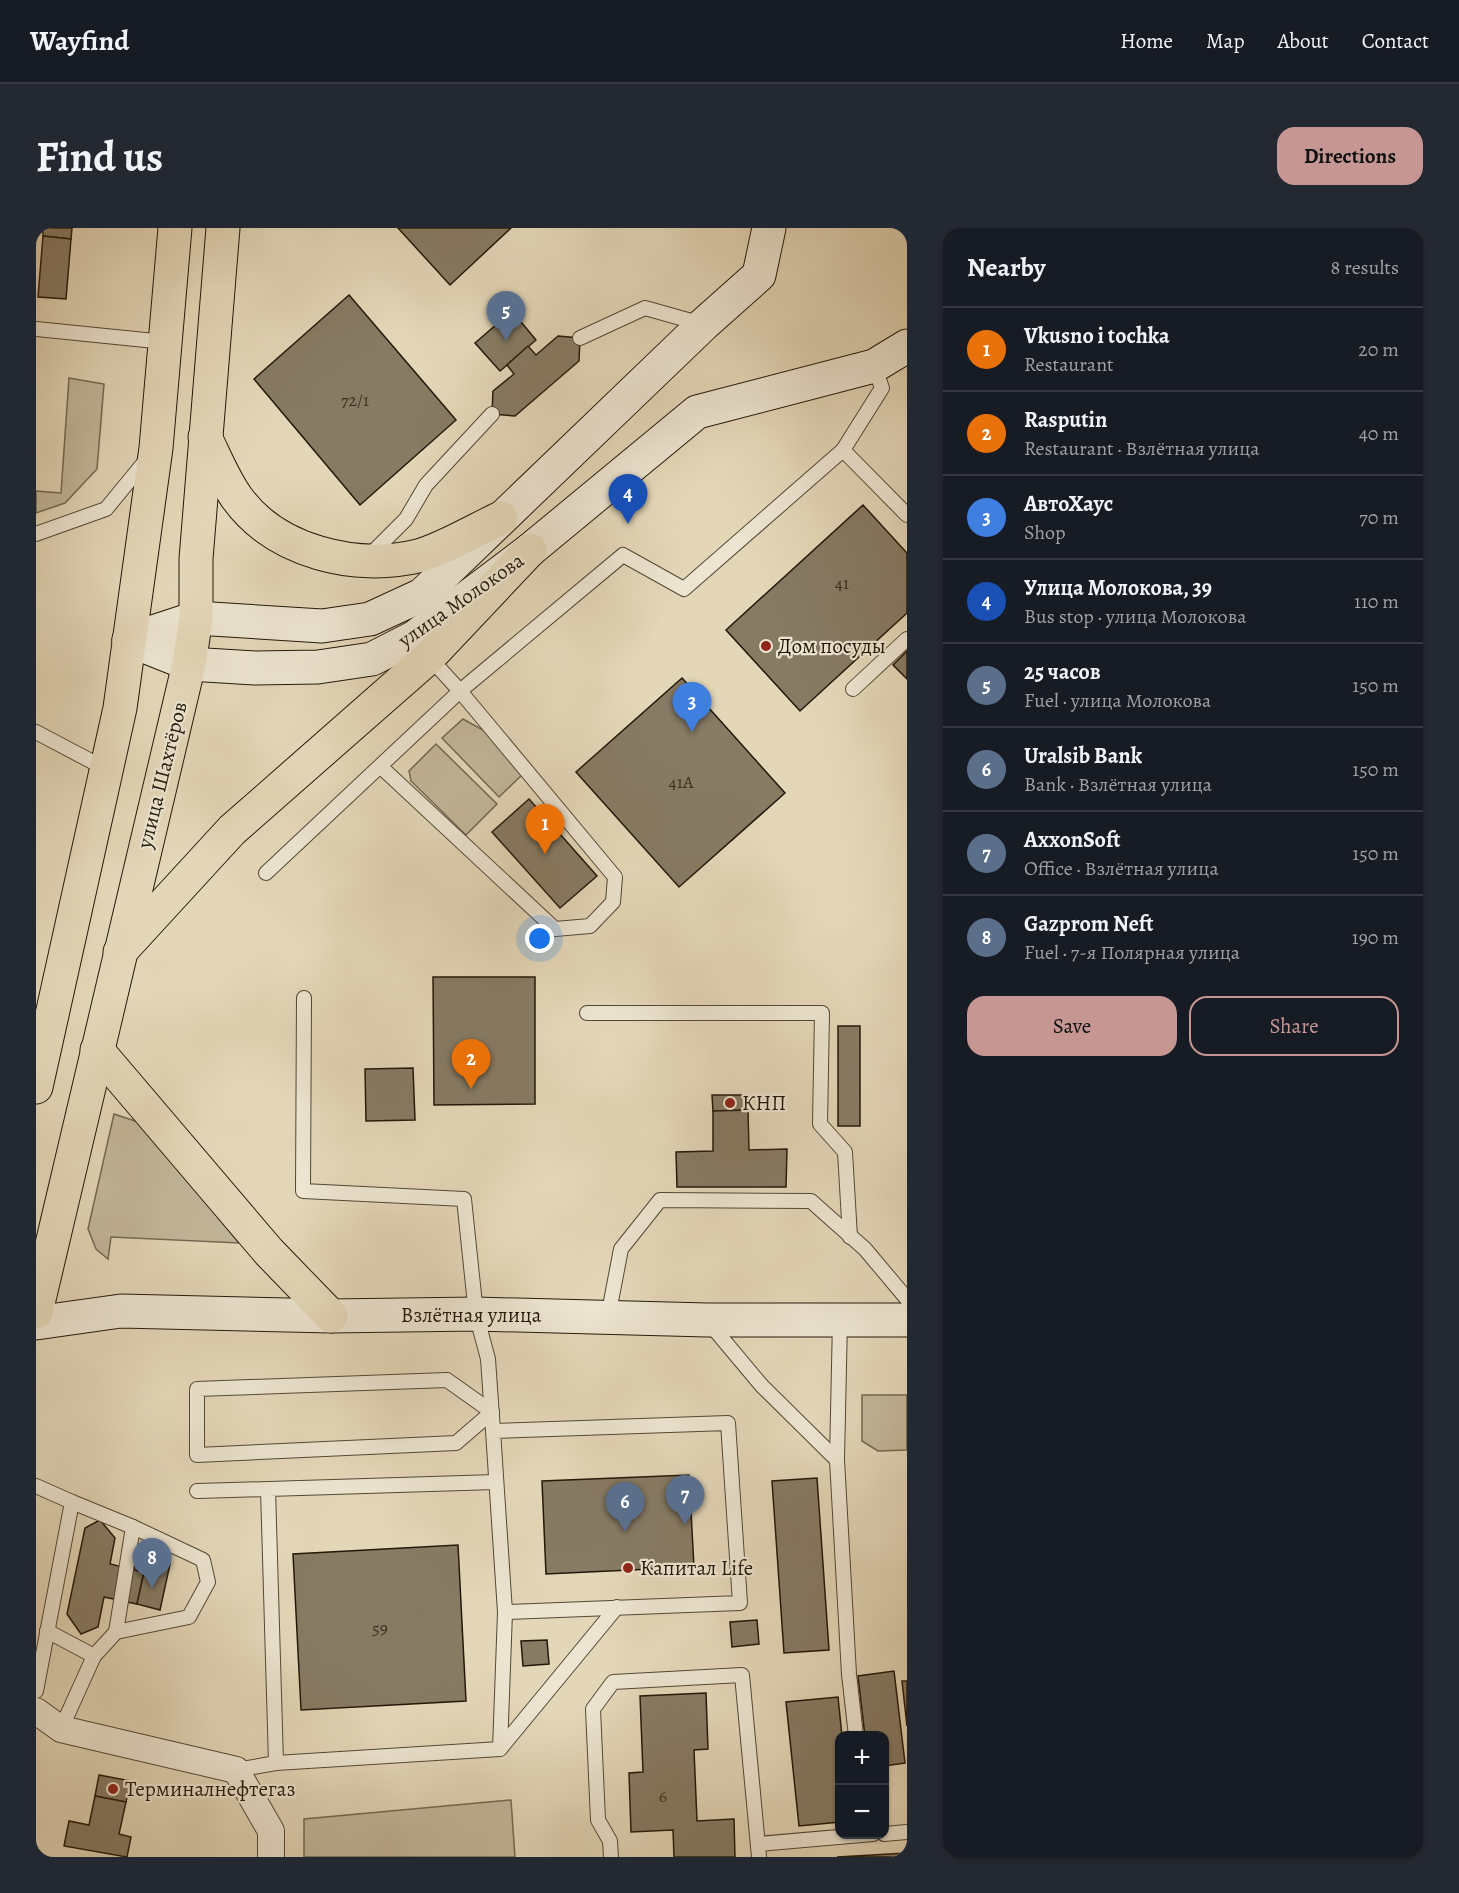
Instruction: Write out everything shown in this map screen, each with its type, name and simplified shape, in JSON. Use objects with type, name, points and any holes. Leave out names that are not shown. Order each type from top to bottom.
[{"type":"main road","points":[[36,1087],[40,1047],[120,708],[156,448],[175,228]]},
{"type":"main road","name":"улица Шахтёров","points":[[36,1312],[189,664],[196,618],[196,560],[223,228]]},
{"type":"main road","name":"улица Молокова","points":[[129,640],[196,618],[322,626],[370,619],[422,595],[759,274],[769,228]]},
{"type":"main road","name":"улица Молокова","points":[[129,640],[189,664],[255,668],[318,667],[372,659],[415,637],[530,550],[697,412],[874,366],[907,346]]},
{"type":"main road","points":[[205,437],[236,498],[259,523],[292,545],[322,554],[365,561],[418,556],[501,518]]},
{"type":"main road","points":[[119,953],[232,830],[429,657],[530,550]]},
{"type":"main road","points":[[97,1050],[269,1252],[331,1316]]},
{"type":"main road","name":"Взлётная улица","points":[[36,1323],[121,1311],[331,1316],[476,1314],[707,1320],[907,1320]]},
{"type":"street","points":[[36,1710],[61,1730],[236,1770],[272,1831],[271,1857]]},
{"type":"lane","points":[[580,338],[645,308],[704,324]]},
{"type":"lane","points":[[36,329],[165,342]]},
{"type":"lane","points":[[266,873],[460,691],[623,555],[684,589],[843,450],[882,388],[874,366]]},
{"type":"lane","points":[[365,561],[406,519],[426,485],[492,414]]},
{"type":"lane","points":[[36,534],[106,509],[156,448]]},
{"type":"lane","points":[[843,450],[907,515]]},
{"type":"lane","points":[[853,689],[907,639]]},
{"type":"lane","points":[[381,767],[555,929],[590,926],[613,902],[615,877],[429,657]]},
{"type":"lane","points":[[36,732],[107,769]]},
{"type":"lane","points":[[304,998],[303,1191],[464,1199],[476,1314],[488,1359],[492,1412],[505,1612],[500,1749]]},
{"type":"lane","points":[[587,1013],[822,1013],[820,1124],[845,1152],[850,1237]]},
{"type":"lane","points":[[608,1317],[621,1249],[660,1200],[810,1201],[866,1249],[907,1299]]},
{"type":"lane","points":[[707,1320],[762,1386],[837,1460]]},
{"type":"lane","points":[[840,1320],[837,1460],[849,1674],[855,1731]]},
{"type":"lane","points":[[447,1380],[492,1412],[456,1443],[197,1455],[196,1389],[447,1380]]},
{"type":"lane","points":[[493,1431],[728,1423],[740,1603],[505,1612]]},
{"type":"lane","points":[[197,1491],[496,1482]]},
{"type":"lane","points":[[36,1486],[133,1527],[203,1560],[208,1582],[189,1617],[116,1632]]},
{"type":"lane","points":[[268,1489],[276,1763]]},
{"type":"lane","points":[[36,1691],[72,1502]]},
{"type":"lane","points":[[61,1730],[94,1656],[116,1632],[133,1527]]},
{"type":"lane","points":[[236,1770],[276,1763],[500,1749],[617,1607]]},
{"type":"lane","points":[[47,1631],[94,1656]]},
{"type":"lane","points":[[611,1857],[610,1841],[598,1820],[593,1709],[613,1682],[742,1675],[758,1850],[837,1839]]},
{"type":"lane","points":[[889,1834],[907,1832]]},
{"type":"shaded area","points":[[69,378],[104,384],[97,469],[65,503],[36,513],[36,491],[61,493]]},
{"type":"shaded area","points":[[463,719],[483,730],[524,773],[499,797],[442,738]]},
{"type":"shaded area","points":[[436,744],[497,804],[466,835],[411,781],[409,771]]},
{"type":"shaded area","points":[[114,1114],[141,1123],[239,1243],[111,1237],[108,1259],[96,1249],[88,1229]]},
{"type":"shaded area","points":[[862,1395],[907,1395],[907,1450],[878,1451],[862,1441]]},
{"type":"shaded area","points":[[511,1800],[515,1857],[304,1857],[304,1819]]},
{"type":"building","points":[[43,228],[72,228],[71,239],[43,236]]},
{"type":"building","points":[[398,228],[511,228],[450,285]]},
{"type":"building","points":[[43,236],[71,239],[66,299],[38,297]]},
{"type":"building","points":[[349,295],[456,420],[360,505],[254,379]]},
{"type":"building","points":[[512,311],[536,340],[500,371],[475,343]]},
{"type":"building","points":[[558,336],[580,338],[579,361],[515,416],[492,414],[493,391],[514,374],[507,365],[528,346],[536,355]]},
{"type":"building","points":[[863,505],[907,553],[907,613],[800,711],[726,630]]},
{"type":"building","points":[[907,651],[907,679],[893,665]]},
{"type":"building","points":[[682,678],[785,793],[679,887],[576,772]]},
{"type":"building","points":[[529,799],[597,876],[560,908],[492,832]]},
{"type":"building","points":[[433,977],[535,977],[535,1104],[434,1105]]},
{"type":"building","points":[[838,1026],[860,1026],[860,1126],[838,1126]]},
{"type":"building","points":[[413,1068],[415,1120],[366,1121],[365,1069]]},
{"type":"building","name":"КНП","points":[[712,1095],[747,1095],[748,1110],[713,1111]]},
{"type":"building","points":[[748,1110],[749,1150],[787,1149],[786,1187],[677,1187],[676,1152],[713,1151],[713,1111]]},
{"type":"building","points":[[689,1475],[694,1567],[546,1574],[542,1481]]},
{"type":"building","points":[[817,1478],[829,1650],[784,1653],[772,1481]]},
{"type":"building","points":[[100,1520],[115,1538],[110,1564],[144,1572],[137,1604],[104,1597],[98,1627],[81,1634],[67,1614],[85,1528]]},
{"type":"building","points":[[458,1545],[466,1701],[301,1710],[293,1554]]},
{"type":"building","points":[[137,1557],[170,1564],[160,1610],[137,1604],[144,1572],[134,1570]]},
{"type":"building","points":[[757,1620],[759,1644],[732,1647],[730,1622]]},
{"type":"building","points":[[547,1640],[549,1664],[523,1666],[521,1641]]},
{"type":"building","points":[[894,1671],[905,1763],[889,1765],[889,1731],[864,1731],[858,1676]]},
{"type":"building","points":[[902,1681],[907,1681],[907,1726]]},
{"type":"building","points":[[706,1693],[708,1749],[694,1750],[697,1821],[734,1819],[735,1857],[674,1857],[673,1830],[631,1832],[629,1773],[643,1772],[640,1696]]},
{"type":"building","points":[[838,1697],[841,1731],[835,1731],[835,1822],[799,1826],[786,1702]]},
{"type":"building","name":"Терминалнефтегаз","points":[[99,1775],[131,1781],[126,1802],[95,1796]]},
{"type":"building","points":[[95,1796],[126,1802],[119,1834],[131,1837],[127,1857],[64,1846],[69,1821],[89,1825]]},
{"type":"building","points":[[907,1853],[907,1857],[837,1857]]},
{"type":"place","name":"25 часов","points":[[506,341]]},
{"type":"place","name":"Улица Молокова, 39","points":[[628,524]]},
{"type":"place","name":"Дом посуды","points":[[766,646]]},
{"type":"place","name":"АвтоХаус","points":[[692,732]]},
{"type":"place","name":"Vkusno i tochka","points":[[545,854]]},
{"type":"place","name":"Rasputin","points":[[471,1089]]},
{"type":"place","name":"КНП","points":[[730,1103]]},
{"type":"place","name":"AxxonSoft","points":[[685,1525]]},
{"type":"place","name":"Uralsib Bank","points":[[625,1532]]},
{"type":"place","name":"Капитал Life","points":[[628,1568]]},
{"type":"place","name":"Gazprom Neft","points":[[152,1588]]},
{"type":"place","name":"Терминалнефтегаз","points":[[113,1789]]}]
